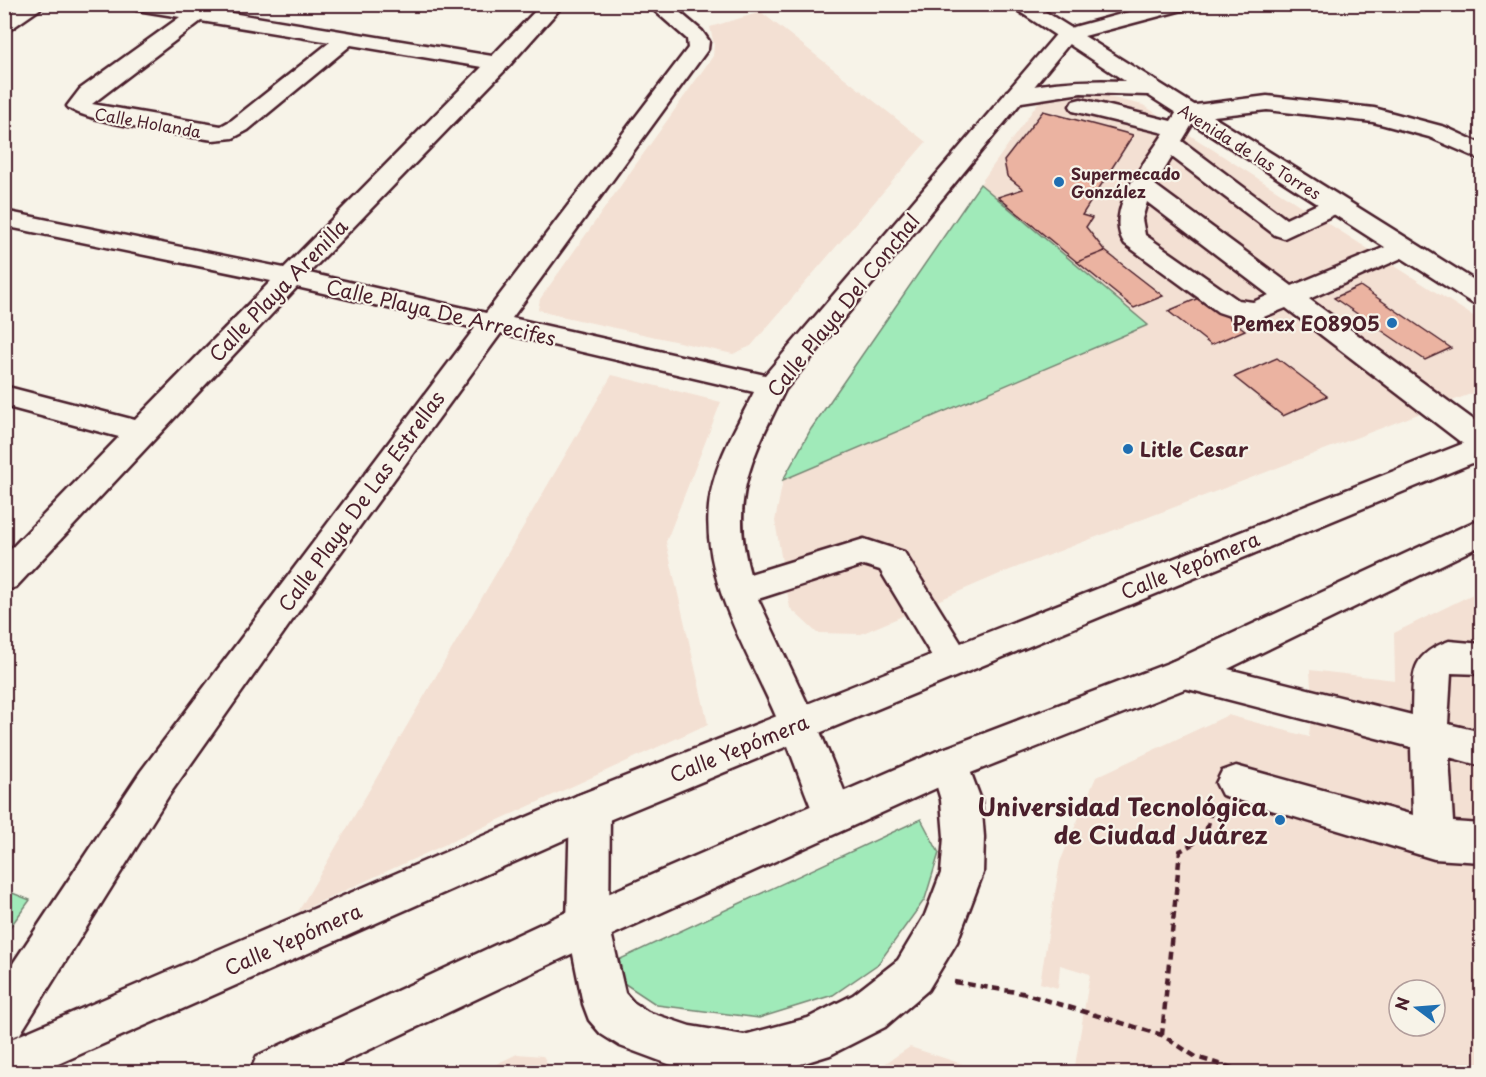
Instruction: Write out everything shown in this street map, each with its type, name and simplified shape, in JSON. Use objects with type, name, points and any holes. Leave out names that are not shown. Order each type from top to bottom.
[{"type":"street","points":[[4,25],[37,4]]},
{"type":"street","points":[[137,4],[345,40],[499,63]]},
{"type":"street","name":"Calle Playa Arenilla","points":[[4,578],[141,432],[554,4]]},
{"type":"street","name":"Calle Playa De Las Estrellas","points":[[4,1018],[155,783],[492,324],[698,49],[699,41],[695,35],[657,4]]},
{"type":"street","name":"Avenida de las Torres","points":[[1018,4],[1153,90],[1178,128],[1335,205],[1482,297]]},
{"type":"street","points":[[1066,35],[1183,4]]},
{"type":"street","name":"Calle Holanda","points":[[196,15],[88,94],[78,106],[91,111],[159,124],[204,132],[225,133],[240,125],[345,40]]},
{"type":"street","name":"Calle Playa Del Conchal","points":[[834,814],[798,724],[737,592],[726,544],[725,506],[738,453],[772,386],[1066,35]]},
{"type":"street","points":[[1015,96],[1066,86],[1092,85],[1153,90]]},
{"type":"street","points":[[1081,106],[1178,128],[1267,103],[1374,115],[1437,132],[1482,153]]},
{"type":"street","points":[[1178,128],[1142,186],[1129,212],[1130,231],[1142,246],[1228,306],[1239,310],[1257,311],[1404,248]]},
{"type":"street","points":[[1178,128],[1258,242],[1290,298],[1482,442]]},
{"type":"street","points":[[1142,186],[1258,242]]},
{"type":"street","points":[[1258,242],[1335,205]]},
{"type":"street","name":"Calle Playa De Arrecifes","points":[[4,218],[290,278],[772,386]]},
{"type":"street","points":[[4,396],[141,432]]},
{"type":"street","name":"Calle Yepómera","points":[[4,1065],[590,809],[1482,447]]},
{"type":"street","points":[[273,1072],[588,924],[834,814],[949,764],[1184,673],[1482,530]]},
{"type":"street","points":[[737,592],[864,552],[876,554],[892,561],[954,661]]},
{"type":"street","points":[[1434,840],[1429,735],[1433,668],[1441,659],[1449,656],[1482,659]]},
{"type":"street","points":[[1184,673],[1482,749]]},
{"type":"street","points":[[590,809],[588,924],[605,1004],[617,1018],[636,1030],[742,1065],[814,1039],[869,1011],[913,975],[942,927],[962,873],[964,837],[961,800],[949,764]]},
{"type":"street","points":[[1236,783],[1434,840],[1482,843]]},
{"type":"path","points":[[1162,1035],[1180,851],[1201,840],[1208,831],[1211,801],[1220,789],[1236,783]]},
{"type":"path","points":[[913,975],[1022,993],[1162,1035],[1196,1057],[1245,1072]]},
{"type":"shaded area","points":[[761,12],[926,142],[751,346],[733,354],[547,313],[538,309],[540,299],[713,56],[714,45],[710,27]]},
{"type":"shaded area","points":[[1075,89],[1143,105],[1481,321],[1481,390],[1002,573],[861,634],[817,633],[790,608],[775,521],[783,480],[1147,325],[980,184],[1045,93]]},
{"type":"shaded area","points":[[612,375],[721,402],[666,542],[708,724],[298,912]]},
{"type":"shaded area","name":"Universidad Tecnológica de Ciudad Juárez","points":[[1481,590],[1481,1072],[1074,1072],[1090,974],[1060,965],[1058,988],[1040,983],[1060,862],[1096,777],[1228,715],[1309,737],[1312,705],[1310,670],[1395,680],[1394,633]]},
{"type":"shaded area","points":[[910,1047],[987,1072],[872,1072]]},
{"type":"shaded area","points":[[517,1054],[543,1056],[553,1072],[480,1072]]},
{"type":"green space","points":[[980,184],[1148,325],[783,480],[811,429]]},
{"type":"green space","points":[[921,819],[939,853],[925,899],[878,964],[833,995],[759,1018],[657,1005],[601,968]]},
{"type":"green space","points":[[5,890],[30,900],[5,934]]},
{"type":"building","name":"Supermecado González","points":[[1043,111],[1133,135],[1082,215],[1092,218],[1086,227],[1105,251],[1077,262],[998,197],[1023,189],[1007,176],[1004,161]]},
{"type":"building","points":[[1105,251],[1163,296],[1134,308],[1077,262]]},
{"type":"building","name":"Pemex E08905","points":[[1360,286],[1451,348],[1425,360],[1334,298]]},
{"type":"building","points":[[1201,297],[1245,330],[1211,345],[1168,311]]},
{"type":"building","points":[[1277,358],[1327,396],[1283,416],[1234,377]]},
{"type":"place","name":"Supermecado González","points":[[1059,182]]},
{"type":"place","name":"Pemex E08905","points":[[1392,323]]},
{"type":"place","name":"Litle Cesar","points":[[1128,449]]},
{"type":"place","name":"Universidad Tecnológica de Ciudad Juárez","points":[[1280,820]]}]
